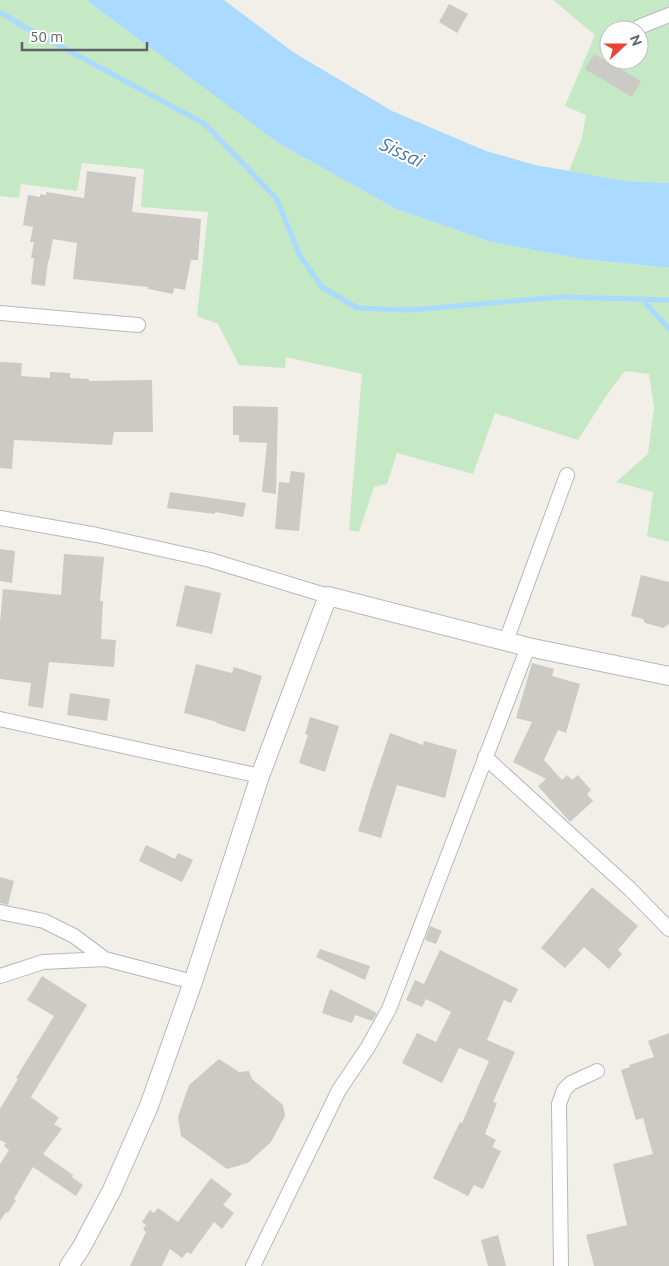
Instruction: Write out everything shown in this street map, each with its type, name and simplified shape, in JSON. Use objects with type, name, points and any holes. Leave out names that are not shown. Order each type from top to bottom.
[{"type":"street","points":[[649,23],[669,15]]},
{"type":"street","points":[[0,313],[138,325]]},
{"type":"street","points":[[506,641],[567,475]]},
{"type":"street","points":[[0,518],[97,535],[210,560],[328,596],[528,647],[669,676]]},
{"type":"street","points":[[69,1266],[116,1182],[149,1106],[193,982],[260,776],[328,596]]},
{"type":"street","points":[[253,1266],[339,1090],[368,1047],[389,1009],[528,647]]},
{"type":"street","points":[[0,719],[260,776]]},
{"type":"street","points":[[485,758],[630,889],[669,929]]},
{"type":"street","points":[[0,912],[44,922],[74,936],[105,959]]},
{"type":"street","points":[[0,976],[42,962],[105,959],[193,982]]},
{"type":"street","points":[[562,1266],[559,1104],[564,1090],[571,1083],[597,1071]]},
{"type":"green space","points":[[0,0],[86,0],[278,143],[396,209],[491,242],[582,259],[669,268],[669,542],[647,536],[653,492],[616,482],[648,454],[654,408],[649,374],[625,371],[608,393],[578,440],[495,413],[473,474],[397,453],[387,484],[374,487],[359,532],[349,530],[362,374],[286,357],[285,368],[239,365],[218,324],[197,316],[208,212],[141,207],[144,169],[82,163],[77,191],[21,184],[19,198],[0,196]]},
{"type":"green space","points":[[553,0],[669,0],[669,183],[626,181],[569,171],[582,138],[586,115],[565,106],[595,35]]},
{"type":"water","name":"Sissai","points":[[86,0],[224,0],[293,52],[392,111],[486,151],[535,165],[626,181],[669,183],[669,268],[582,259],[491,242],[396,209],[278,143]]},
{"type":"building","points":[[449,4],[468,14],[457,33],[439,22]]},
{"type":"building","points":[[594,54],[599,57],[599,70],[622,70],[641,81],[632,97],[585,69]]},
{"type":"building","points":[[87,171],[136,177],[132,212],[201,219],[198,260],[191,260],[185,290],[174,288],[173,294],[148,289],[148,287],[73,279],[77,243],[53,239],[45,286],[31,284],[34,258],[31,258],[34,242],[30,242],[33,227],[23,225],[28,195],[40,197],[40,194],[46,195],[46,192],[84,198]]},
{"type":"building","points":[[0,362],[22,363],[21,376],[50,378],[50,372],[70,373],[70,378],[89,379],[89,381],[152,380],[153,432],[114,432],[112,445],[14,440],[12,469],[0,468]]},
{"type":"building","points":[[233,406],[278,407],[276,494],[262,492],[267,443],[239,442],[239,435],[233,435]]},
{"type":"building","points":[[291,471],[305,473],[299,531],[275,529],[279,482],[289,483]]},
{"type":"building","points":[[170,492],[246,503],[243,517],[215,512],[215,514],[167,508]]},
{"type":"building","points":[[0,549],[15,551],[12,583],[0,581]]},
{"type":"building","points":[[64,554],[104,557],[100,601],[103,601],[101,639],[116,640],[114,667],[49,662],[43,708],[28,706],[31,683],[0,679],[0,622],[3,589],[61,595]]},
{"type":"building","points":[[641,575],[669,582],[669,624],[663,628],[645,623],[643,619],[631,616]]},
{"type":"building","points":[[185,585],[221,593],[212,634],[176,626]]},
{"type":"building","points":[[532,663],[554,669],[552,676],[580,684],[566,733],[558,730],[544,760],[562,780],[567,775],[572,780],[578,775],[591,790],[587,794],[593,801],[570,822],[538,786],[546,779],[513,762],[532,722],[516,718]]},
{"type":"building","points":[[196,664],[232,673],[234,667],[262,676],[245,732],[184,713]]},
{"type":"building","points":[[70,693],[110,699],[107,721],[67,715]]},
{"type":"building","points":[[310,717],[339,726],[325,772],[299,763],[308,735],[305,734]]},
{"type":"building","points":[[390,733],[423,745],[424,741],[457,750],[445,798],[397,785],[381,838],[358,831]]},
{"type":"building","points":[[146,845],[175,859],[178,853],[193,860],[182,882],[139,861]]},
{"type":"building","points":[[0,877],[14,881],[8,905],[0,903]]},
{"type":"building","points":[[592,887],[638,926],[618,950],[622,954],[609,969],[584,947],[565,968],[541,948]]},
{"type":"building","points":[[430,926],[442,931],[436,944],[425,940]]},
{"type":"building","points":[[320,949],[370,966],[365,980],[316,957]]},
{"type":"building","points":[[440,950],[518,989],[511,1003],[504,1000],[487,1040],[515,1052],[493,1102],[497,1103],[485,1134],[496,1140],[492,1147],[501,1151],[483,1189],[474,1185],[468,1196],[433,1178],[460,1122],[462,1123],[489,1061],[459,1048],[442,1083],[402,1063],[417,1033],[436,1042],[451,1012],[426,999],[422,1007],[406,1000],[415,980],[424,984]]},
{"type":"building","points":[[42,976],[87,1005],[31,1097],[59,1118],[54,1124],[62,1129],[43,1154],[73,1175],[72,1177],[83,1185],[76,1196],[33,1167],[14,1199],[16,1200],[8,1213],[6,1212],[0,1221],[0,1164],[9,1150],[4,1146],[6,1143],[0,1140],[0,1109],[18,1079],[16,1078],[54,1016],[27,1000]]},
{"type":"building","points":[[330,989],[377,1013],[372,1021],[355,1015],[352,1023],[322,1013]]},
{"type":"building","points":[[669,1033],[669,1266],[594,1266],[586,1235],[627,1225],[613,1164],[653,1154],[643,1118],[636,1120],[621,1070],[630,1067],[629,1065],[654,1057],[648,1041]]},
{"type":"building","points":[[219,1059],[239,1072],[249,1071],[252,1079],[283,1105],[285,1116],[271,1142],[248,1163],[227,1169],[181,1136],[178,1117],[189,1085]]},
{"type":"building","points":[[211,1178],[232,1194],[223,1205],[234,1213],[222,1229],[214,1222],[191,1254],[187,1252],[182,1258],[170,1249],[162,1266],[130,1266],[146,1232],[143,1229],[146,1225],[142,1222],[150,1210],[154,1213],[158,1208],[178,1222]]},
{"type":"building","points":[[498,1235],[506,1266],[488,1266],[481,1240]]},
{"type":"waterway","points":[[0,12],[205,124],[276,198],[300,256],[322,287],[357,308],[410,310],[561,297],[669,300]]},
{"type":"waterway","points":[[642,299],[669,329]]}]
